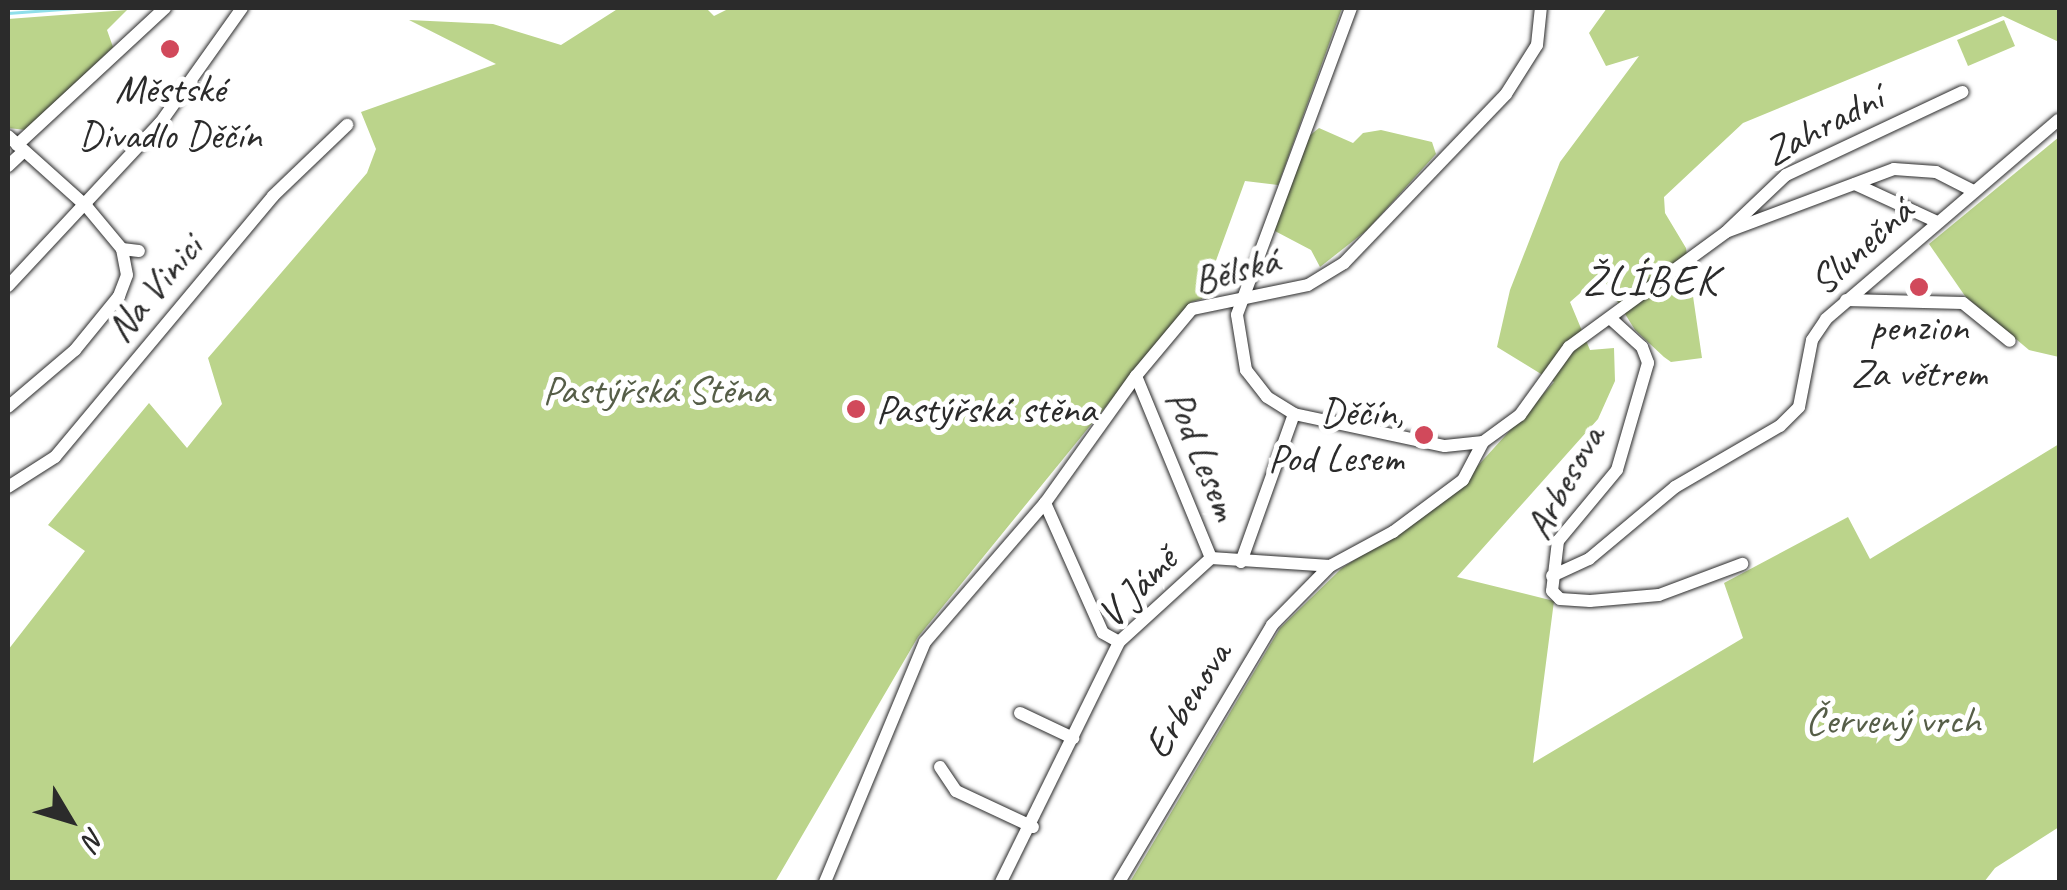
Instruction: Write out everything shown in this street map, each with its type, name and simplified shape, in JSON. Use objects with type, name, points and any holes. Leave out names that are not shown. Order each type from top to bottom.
[{"type":"street","points":[[8,166],[16,144],[166,8]]},
{"type":"street","points":[[8,285],[87,207],[160,122],[242,8]]},
{"type":"street","points":[[1351,8],[1240,297],[1236,332],[1246,370],[1267,397],[1294,414],[1445,446],[1484,442]]},
{"type":"street","name":"Bělská","points":[[824,882],[926,642],[1046,504],[1136,376],[1192,309],[1308,285],[1372,236],[1523,71],[1537,45],[1541,8]]},
{"type":"street","name":"Zahradní","points":[[1726,232],[1786,176],[1962,92]]},
{"type":"street","name":"Slunečná","points":[[1552,576],[1589,559],[1676,487],[1800,407],[1812,340],[1846,300],[2058,120]]},
{"type":"street","name":"Na Vinici","points":[[8,487],[56,457],[273,196],[347,125]]},
{"type":"street","points":[[8,407],[75,350],[119,296],[127,275],[122,249],[87,207],[16,144]]},
{"type":"street","points":[[1330,566],[1449,493],[1472,468],[1484,442],[1520,414],[1569,347],[1726,232],[1855,184],[1916,168],[1972,190]]},
{"type":"street","points":[[1855,184],[1935,222]]},
{"type":"street","points":[[122,249],[139,251]]},
{"type":"street","points":[[1846,300],[1963,303],[2010,340]]},
{"type":"street","name":"Arbesova","points":[[1552,576],[1558,541],[1617,470],[1648,363],[1642,347],[1614,315]]},
{"type":"street","name":"Pod Lesem","points":[[1136,376],[1211,558]]},
{"type":"street","name":"V Jámě","points":[[1001,882],[1033,827],[1033,810],[1119,642],[1211,558],[1241,562],[1294,414]]},
{"type":"street","points":[[1046,504],[1103,633],[1119,642]]},
{"type":"street","name":"Pod Lesem","points":[[1241,562],[1330,566]]},
{"type":"street","points":[[1552,576],[1552,591],[1560,598],[1612,601],[1659,596],[1742,564]]},
{"type":"street","name":"Erbenova","points":[[1120,882],[1272,625],[1330,566]]},
{"type":"street","points":[[1020,713],[1072,738]]},
{"type":"street","points":[[940,768],[956,791],[1033,827]]},
{"type":"green space","name":"Pastýřská Stěna","points":[[619,8],[706,8],[714,16],[730,8],[1342,8],[1278,185],[1245,181],[1202,299],[1191,302],[918,637],[775,882],[8,882],[8,650],[85,551],[48,525],[149,403],[187,448],[222,404],[208,358],[367,173],[376,149],[361,112],[496,64],[409,20],[493,24],[561,45]]},
{"type":"green space","name":"Červený vrch","points":[[1607,8],[2059,8],[2059,42],[2003,16],[1743,123],[1664,197],[1665,213],[1686,248],[1702,358],[1671,362],[1664,357],[1635,330],[1601,275],[1570,302],[1590,350],[1614,348],[1615,381],[1598,419],[1457,577],[1554,601],[1533,763],[1743,638],[1724,583],[1848,517],[1870,559],[2059,444],[2059,827],[1995,868],[1984,882],[1130,882],[1280,628],[1342,568],[1427,513],[1464,481],[1554,382],[1497,347],[1510,290],[1560,162],[1639,56],[1606,66],[1589,33]]},
{"type":"green space","points":[[127,10],[107,30],[113,47],[26,130],[8,128],[8,19]]},
{"type":"green space","points":[[2004,20],[2015,46],[1968,66],[1957,40]]},
{"type":"green space","points":[[1319,128],[1353,143],[1363,133],[1381,130],[1432,142],[1436,154],[1367,230],[1320,267],[1311,250],[1273,230],[1309,136]]},
{"type":"green space","points":[[2059,137],[2059,357],[2029,350],[1965,296],[1929,244]]},
{"type":"waterway","points":[[8,13],[76,8]]},
{"type":"place","name":"Městské Divadlo Děčín","points":[[170,49]]},
{"type":"place","name":"penzion Za větrem","points":[[1919,287]]},
{"type":"place","name":"Pastýřská stěna","points":[[856,409]]},
{"type":"place","name":"Děčín, Pod Lesem","points":[[1424,435]]},
{"type":"district","name":"ŽLÍBEK","points":[[1651,281]]}]
